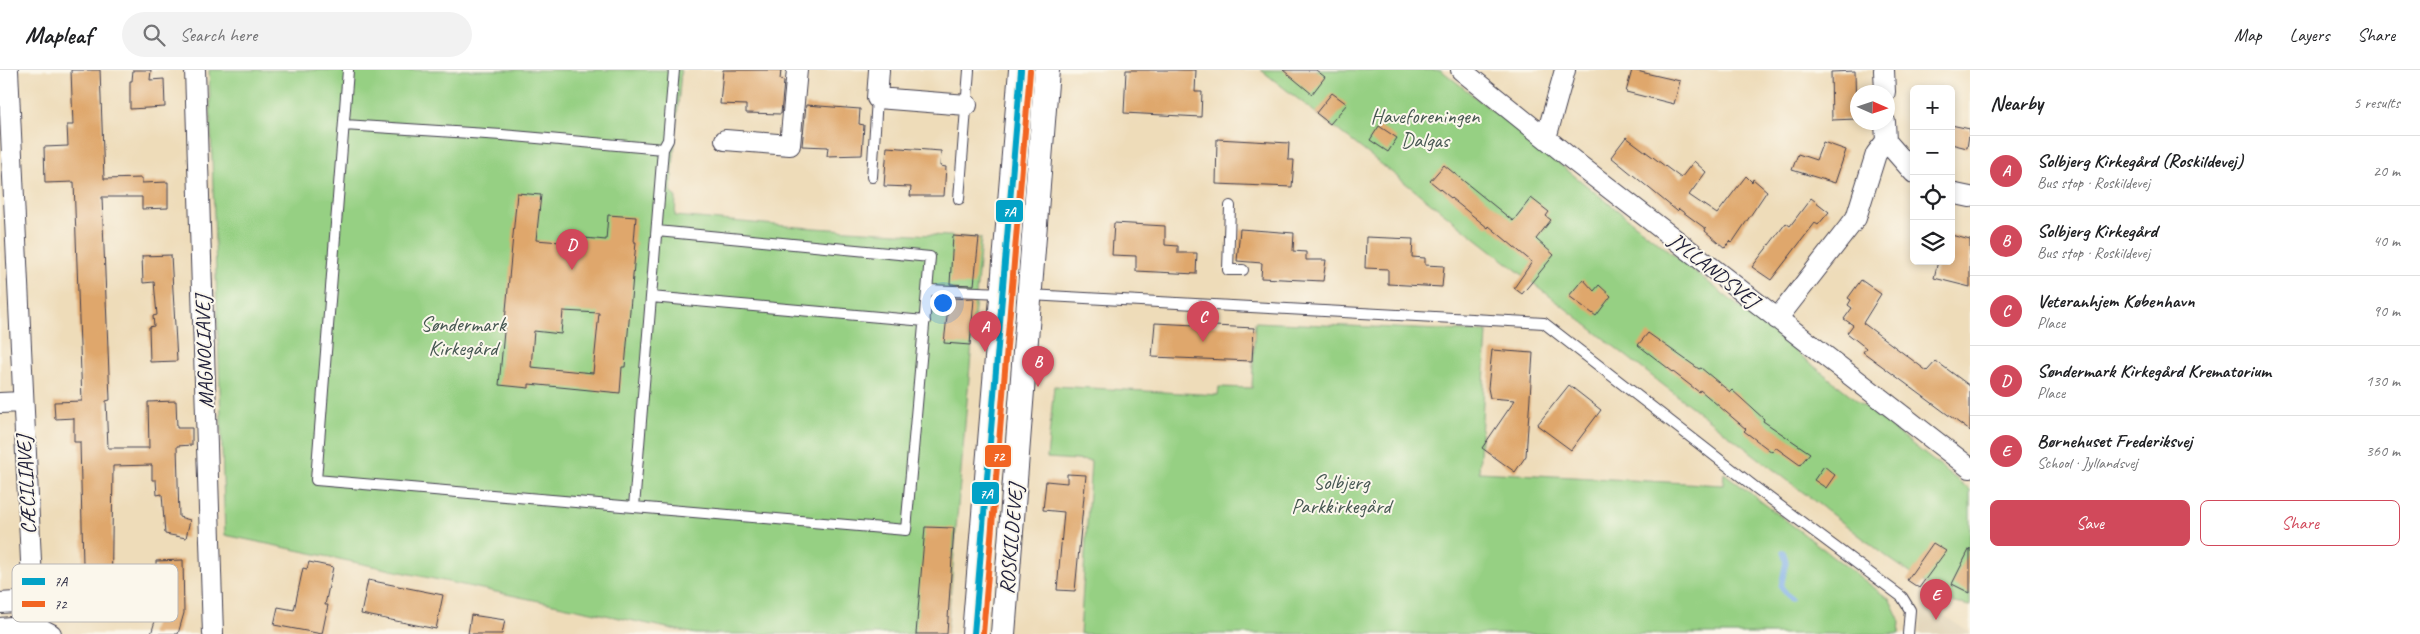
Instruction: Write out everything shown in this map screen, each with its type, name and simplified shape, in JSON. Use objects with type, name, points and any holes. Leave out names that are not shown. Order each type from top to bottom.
[{"type":"street","name":"CÆCILIAVEJ","points":[[8,70],[6,196],[22,402],[29,564]]},
{"type":"street","name":"MAGNOLIAVEJ","points":[[195,70],[213,634]]},
{"type":"street","points":[[725,140],[790,145],[797,70]]},
{"type":"street","points":[[880,70],[877,98],[967,105]]},
{"type":"street","name":"ROSKILDEVEJ","points":[[974,634],[1021,70]]},
{"type":"street","name":"ROSKILDEVEJ","points":[[1003,634],[1047,70]]},
{"type":"street","name":"JYLLANDSVEJ","points":[[1461,70],[1777,320],[1970,468]]},
{"type":"street","points":[[1546,138],[1565,70]]},
{"type":"street","points":[[1884,70],[1884,85]]},
{"type":"street","points":[[1885,132],[1910,167]]},
{"type":"street","points":[[1777,320],[1856,218],[1885,132]]},
{"type":"street","points":[[1955,194],[1970,198]]},
{"type":"street","points":[[1003,293],[1030,295]]},
{"type":"street","points":[[0,403],[22,402]]},
{"type":"street","points":[[0,628],[42,630]]},
{"type":"lane","points":[[348,70],[316,480],[906,530],[930,257],[657,231]]},
{"type":"lane","points":[[634,507],[664,149],[668,140],[674,70]]},
{"type":"lane","points":[[959,199],[969,70]]},
{"type":"lane","points":[[872,177],[877,98]]},
{"type":"lane","points":[[344,125],[502,135],[664,149]]},
{"type":"lane","points":[[1230,206],[1228,270],[1243,270]]},
{"type":"lane","points":[[928,290],[1003,293]]},
{"type":"lane","points":[[1030,295],[1544,323],[1756,488],[1902,597],[1910,610],[1908,634]]},
{"type":"lane","points":[[651,297],[925,321]]},
{"type":"shaded area","points":[[1928,605],[1970,634],[1920,634],[1922,607]]},
{"type":"green space","name":"Søndermark Kirkegård","points":[[209,70],[681,70],[671,191],[676,198],[675,216],[798,227],[981,238],[947,634],[696,634],[225,535]]},
{"type":"green space","name":"Haveforeningen Dalgas","points":[[1261,70],[1441,70],[1970,490],[1970,606],[1954,603],[1890,559],[1662,384]]},
{"type":"green space","name":"Solbjerg Parkkirkegård","points":[[1255,322],[1487,332],[1479,472],[1723,485],[1724,473],[1890,600],[1900,621],[1899,634],[1080,634],[1091,461],[1047,458],[1054,386],[1218,395],[1219,387],[1252,388]]},
{"type":"building","points":[[71,70],[100,70],[104,179],[142,178],[142,183],[168,182],[168,208],[142,209],[142,197],[102,197],[110,400],[106,401],[108,448],[149,448],[148,402],[176,401],[177,428],[192,428],[192,445],[177,446],[179,517],[190,520],[186,538],[165,534],[162,494],[157,495],[156,480],[152,480],[152,465],[113,466],[112,564],[83,564],[80,442],[74,442],[74,418],[55,419],[54,402],[82,401],[74,182],[45,183],[44,147],[68,146],[67,125],[73,125]]},
{"type":"building","points":[[133,70],[151,70],[150,80],[164,79],[165,107],[130,109],[130,81],[132,81]]},
{"type":"building","points":[[723,70],[781,70],[780,80],[784,81],[781,114],[746,113],[746,105],[720,104]]},
{"type":"building","points":[[1126,70],[1196,70],[1195,92],[1202,92],[1201,117],[1124,113]]},
{"type":"building","points":[[1283,70],[1316,70],[1325,77],[1312,94]]},
{"type":"building","points":[[1632,70],[1680,81],[1674,104],[1626,92]]},
{"type":"building","points":[[1855,71],[1855,85],[1850,85],[1850,119],[1832,120],[1831,72]]},
{"type":"building","points":[[1332,93],[1347,104],[1330,124],[1316,113]]},
{"type":"building","points":[[806,105],[860,109],[859,124],[864,125],[862,155],[827,156],[828,147],[802,146]]},
{"type":"building","points":[[1379,126],[1397,138],[1388,152],[1370,140]]},
{"type":"building","points":[[1955,126],[1970,129],[1967,148],[1955,145]]},
{"type":"building","points":[[1626,137],[1681,178],[1694,161],[1706,172],[1689,195],[1717,214],[1746,176],[1752,182],[1753,179],[1767,191],[1732,243],[1730,241],[1725,248],[1705,231],[1706,229],[1679,209],[1677,211],[1611,157]]},
{"type":"building","points":[[1217,139],[1289,143],[1288,160],[1294,160],[1292,187],[1216,184]]},
{"type":"building","points":[[1823,142],[1846,150],[1835,183],[1792,170],[1798,154],[1816,160]]},
{"type":"building","points":[[887,147],[941,151],[940,166],[946,167],[944,196],[910,196],[911,187],[884,186]]},
{"type":"building","points":[[1444,165],[1513,221],[1531,198],[1549,212],[1546,216],[1551,220],[1536,239],[1554,255],[1522,294],[1514,288],[1532,262],[1430,181]]},
{"type":"building","points":[[517,193],[541,195],[536,240],[573,243],[574,237],[606,240],[608,215],[636,217],[634,242],[636,242],[625,367],[622,367],[620,393],[529,384],[529,388],[499,385]],"holes":[[[563,311],[599,313],[593,373],[531,367],[534,331],[561,334]]]},
{"type":"building","points":[[1811,198],[1829,212],[1818,225],[1815,223],[1771,280],[1752,267],[1786,223],[1790,226]]},
{"type":"building","points":[[1114,223],[1165,226],[1165,245],[1178,246],[1178,253],[1197,253],[1196,274],[1136,271],[1136,256],[1112,255]]},
{"type":"building","points":[[1240,229],[1294,233],[1293,251],[1306,252],[1306,260],[1326,260],[1323,281],[1261,278],[1262,263],[1237,261]]},
{"type":"building","points":[[953,236],[979,238],[974,285],[950,284]]},
{"type":"building","points":[[1955,236],[1970,240],[1970,287],[1934,278],[1937,265],[1955,265]]},
{"type":"building","points":[[1366,237],[1413,239],[1412,257],[1425,258],[1425,265],[1444,266],[1442,287],[1388,284],[1388,269],[1365,268]]},
{"type":"building","points":[[171,255],[177,361],[150,362],[149,327],[154,326],[153,316],[157,315],[154,282],[143,283],[142,256]]},
{"type":"building","points":[[1583,279],[1594,291],[1599,285],[1611,296],[1596,316],[1569,296]]},
{"type":"building","points":[[1861,280],[1881,294],[1863,323],[1927,371],[1936,361],[1970,386],[1970,431],[1863,352],[1866,348],[1847,333],[1853,325],[1844,319],[1852,308],[1848,305],[1851,300],[1848,298]]},
{"type":"building","points":[[949,298],[974,299],[970,345],[944,343]]},
{"type":"building","points":[[1155,323],[1254,328],[1252,361],[1152,357]]},
{"type":"building","points":[[1648,333],[1699,369],[1701,368],[1730,392],[1732,390],[1764,419],[1763,421],[1810,453],[1800,465],[1775,447],[1772,452],[1744,431],[1746,429],[1700,390],[1699,392],[1638,345]]},
{"type":"building","points":[[1492,350],[1533,353],[1526,456],[1515,472],[1482,448],[1515,400],[1490,398],[1488,388]]},
{"type":"building","points":[[1569,385],[1601,410],[1571,450],[1537,425]]},
{"type":"building","points":[[1824,466],[1835,475],[1826,488],[1814,480]]},
{"type":"building","points":[[1067,474],[1086,475],[1075,591],[1057,590],[1064,512],[1043,510],[1046,481],[1067,483]]},
{"type":"building","points":[[925,527],[954,528],[947,634],[916,634]]},
{"type":"building","points":[[1933,543],[1946,551],[1919,588],[1907,580]]},
{"type":"building","points":[[1970,548],[1970,593],[1952,584]]},
{"type":"building","points":[[183,560],[184,613],[178,634],[151,634],[155,622],[178,622],[178,564],[156,564],[156,561]]},
{"type":"building","points":[[309,562],[333,567],[325,605],[328,605],[322,634],[274,625],[278,607],[294,610],[303,568],[307,569]]},
{"type":"building","points":[[368,580],[443,595],[436,629],[361,614]]},
{"type":"building","points":[[471,615],[505,620],[502,634],[468,634]]},
{"type":"waterway","points":[[1783,552],[1786,562],[1781,587],[1791,599]]},
{"type":"transit line","name":"7A","points":[[974,634],[1021,70]]},
{"type":"transit line","name":"72","points":[[983,634],[1030,71]]},
{"type":"place","name":"Søndermark Kirkegård Krematorium","points":[[572,270]]},
{"type":"place","name":"Veteranhjem København","points":[[1203,342]]},
{"type":"place","name":"Solbjerg Kirkegård (Roskildevej)","points":[[985,352]]},
{"type":"place","name":"Solbjerg Kirkegård","points":[[1038,387]]},
{"type":"place","name":"Børnehuset Frederiksvej","points":[[1936,620]]}]
